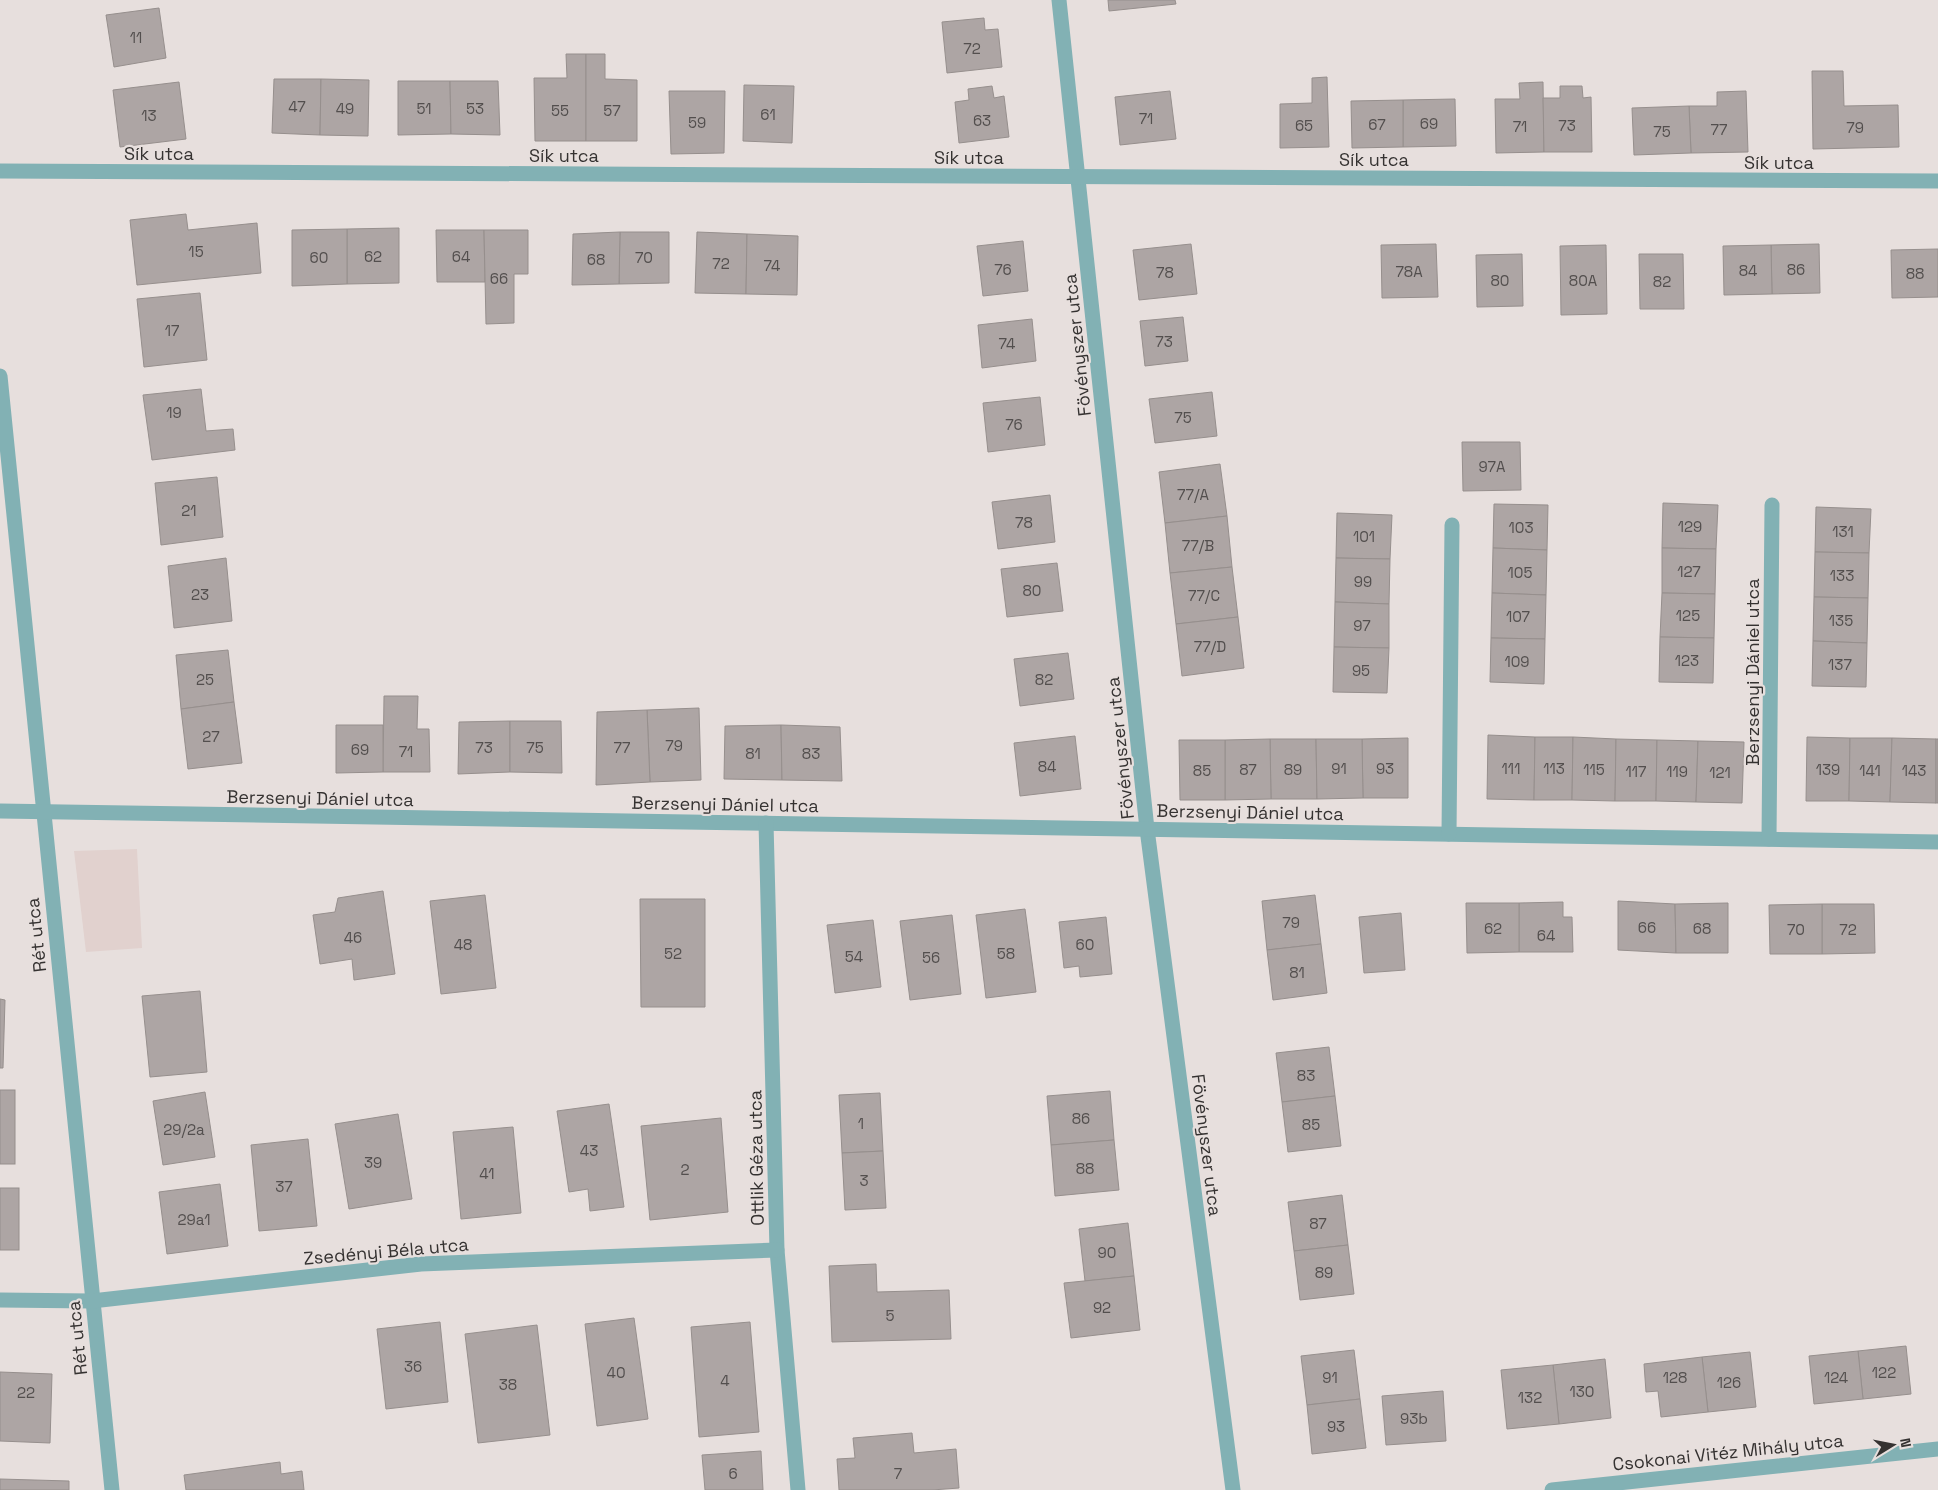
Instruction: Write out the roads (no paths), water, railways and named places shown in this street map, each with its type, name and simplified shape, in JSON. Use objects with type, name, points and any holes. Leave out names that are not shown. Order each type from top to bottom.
[{"type":"street","name":"Fövényszer utca","points":[[1059,0],[1147,829],[1233,1490]]},
{"type":"street","name":"Sík utca","points":[[0,171],[1938,181]]},
{"type":"street","name":"Rét utca","points":[[0,376],[112,1490]]},
{"type":"street","name":"Berzsenyi Dániel utca","points":[[1769,839],[1772,504]]},
{"type":"street","points":[[1449,834],[1452,525]]},
{"type":"street","name":"Berzsenyi Dániel utca","points":[[0,812],[1938,842]]},
{"type":"street","name":"Ottlik Géza utca","points":[[766,824],[777,1250],[798,1490]]},
{"type":"street","name":"Zsedényi Béla utca","points":[[0,1300],[92,1301],[421,1264],[777,1250]]},
{"type":"street","name":"Csokonai Vitéz Mihály utca","points":[[1552,1490],[1938,1449]]}]
